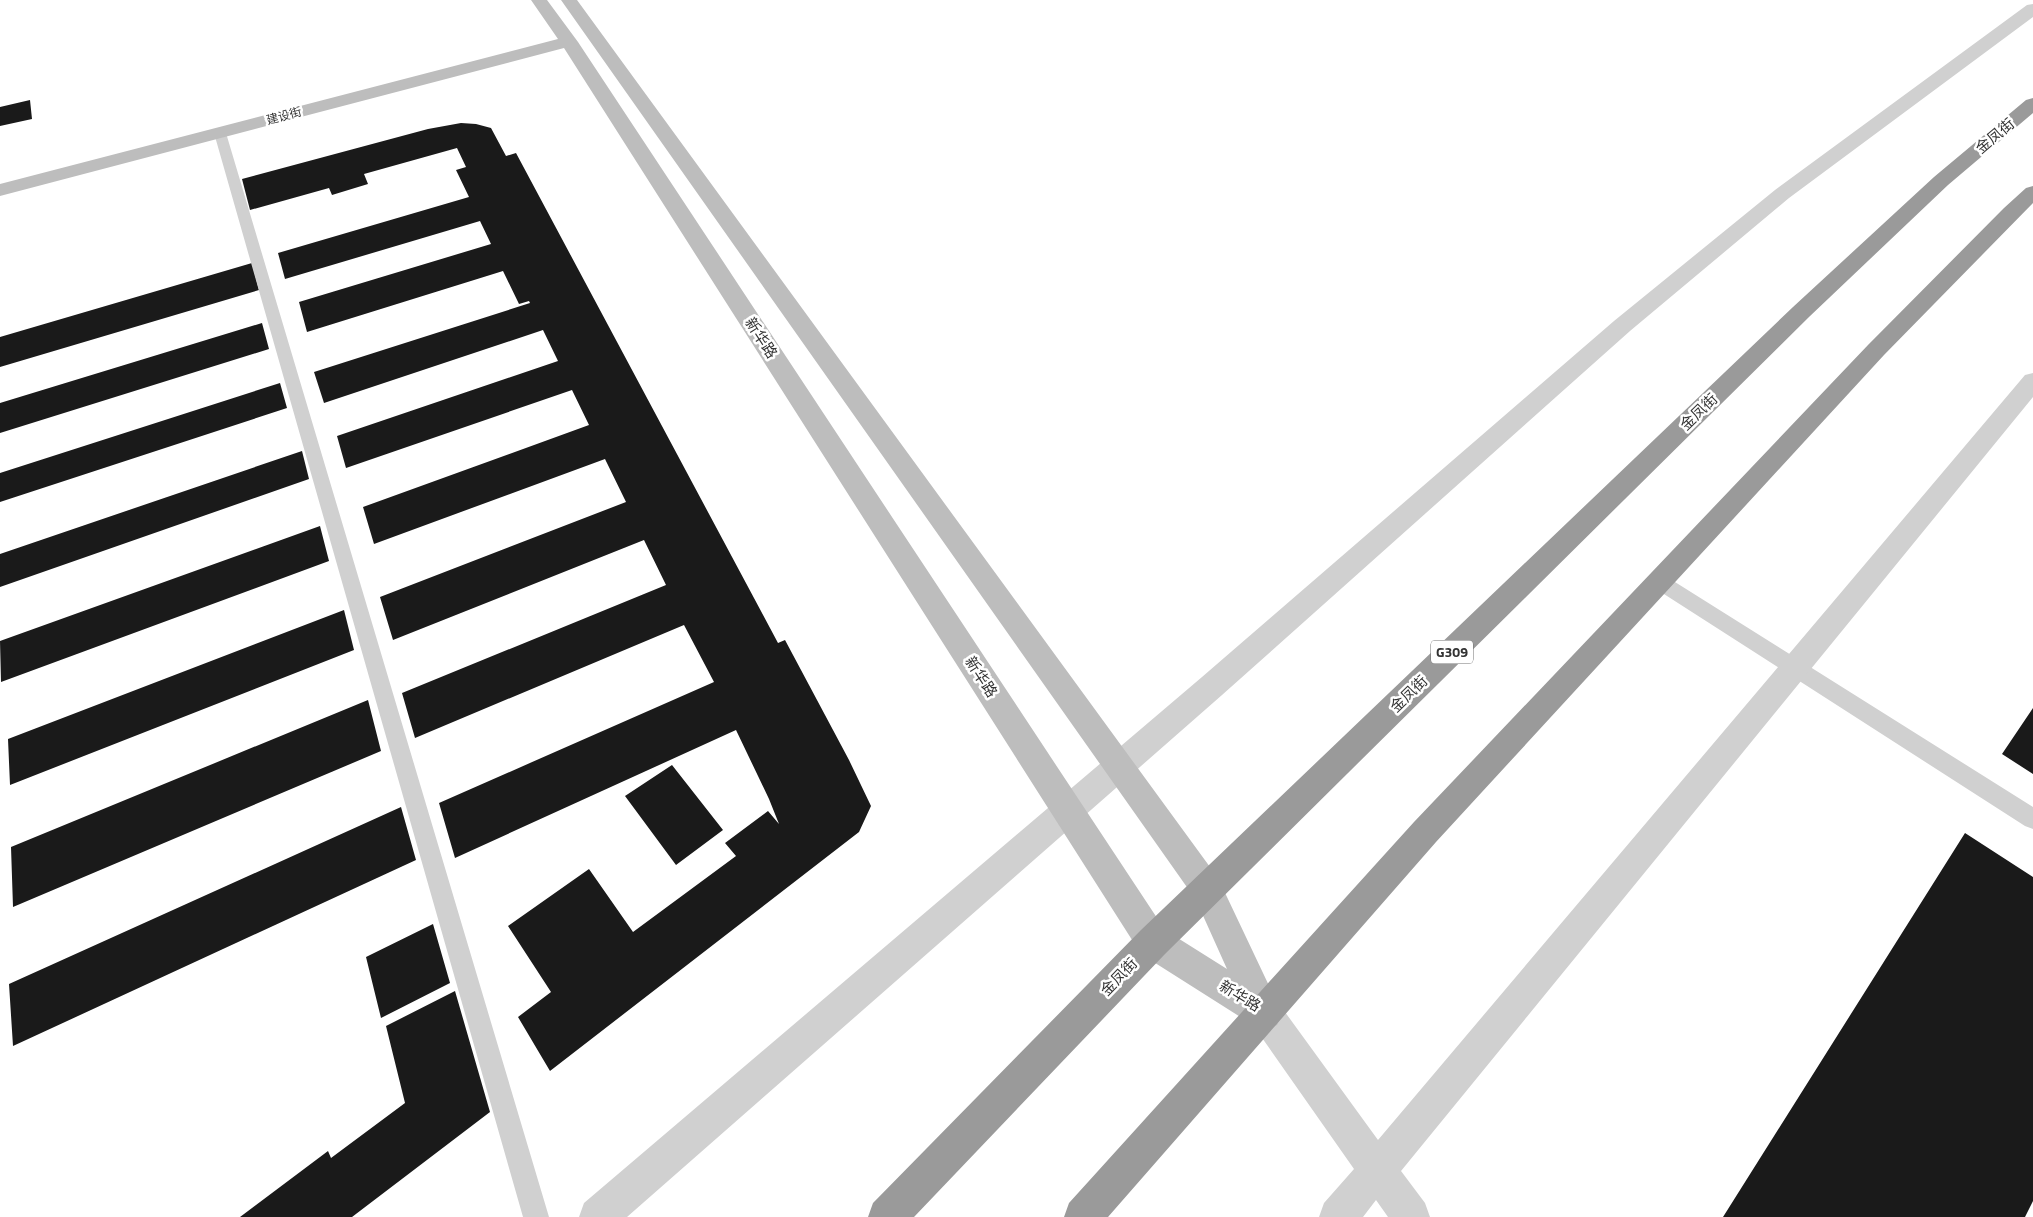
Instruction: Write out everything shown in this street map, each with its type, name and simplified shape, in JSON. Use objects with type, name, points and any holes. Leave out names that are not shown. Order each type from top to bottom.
[{"type":"highway","name":"金凤街","points":[[886,1217],[1153,942],[1801,312],[1940,182],[2033,104]]},
{"type":"highway","points":[[1083,1217],[1426,832],[1876,350],[2033,192]]},
{"type":"main road","name":"新华路","points":[[539,0],[569,42],[1153,942],[1265,1013]]},
{"type":"main road","name":"新华路","points":[[570,0],[1207,889],[1265,1013]]},
{"type":"main road","name":"建设街","points":[[0,190],[569,42]]},
{"type":"street","points":[[598,1217],[1119,766],[1622,326],[1782,194],[2033,8]]},
{"type":"street","points":[[1338,1217],[2033,381]]},
{"type":"street","points":[[1265,1013],[1411,1217]]},
{"type":"lane","points":[[220,133],[536,1217]]},
{"type":"lane","points":[[1660,582],[2033,819]]},
{"type":"building","points":[[30,100],[32,119],[0,126],[0,107]]},
{"type":"building","points":[[461,123],[491,128],[506,156],[516,153],[778,643],[785,640],[849,760],[871,806],[859,832],[550,1071],[518,1017],[551,992],[508,926],[589,869],[633,932],[736,856],[725,843],[768,811],[779,824],[736,730],[455,858],[439,803],[714,682],[684,625],[415,738],[402,693],[666,585],[644,540],[393,640],[380,597],[626,502],[605,459],[374,544],[363,507],[589,425],[572,390],[346,468],[337,436],[558,361],[543,330],[324,403],[314,372],[530,303],[529,301],[519,304],[503,271],[307,332],[299,302],[491,244],[480,221],[285,279],[278,253],[469,197],[456,170],[466,167],[457,148],[364,174],[368,184],[332,195],[329,188],[250,210],[242,179],[428,129]]},
{"type":"building","points":[[252,263],[259,290],[0,367],[0,337]]},
{"type":"building","points":[[262,323],[269,349],[0,433],[0,403]]},
{"type":"building","points":[[280,383],[287,408],[0,502],[0,473]]},
{"type":"building","points":[[302,451],[309,479],[0,587],[0,554]]},
{"type":"building","points":[[320,526],[329,561],[1,682],[0,641]]},
{"type":"building","points":[[344,610],[354,650],[10,785],[8,739]]},
{"type":"building","points":[[368,700],[381,751],[13,907],[11,847]]},
{"type":"building","points":[[2033,708],[2033,774],[2002,754]]},
{"type":"building","points":[[672,765],[723,830],[676,865],[625,796]]},
{"type":"building","points":[[401,807],[416,860],[13,1046],[9,984]]},
{"type":"building","points":[[1965,833],[2033,877],[2033,1201],[2025,1217],[1723,1217]]},
{"type":"building","points":[[433,924],[450,983],[381,1018],[366,957]]},
{"type":"building","points":[[455,991],[490,1112],[352,1217],[240,1217],[328,1151],[331,1158],[405,1103],[386,1026]]}]
